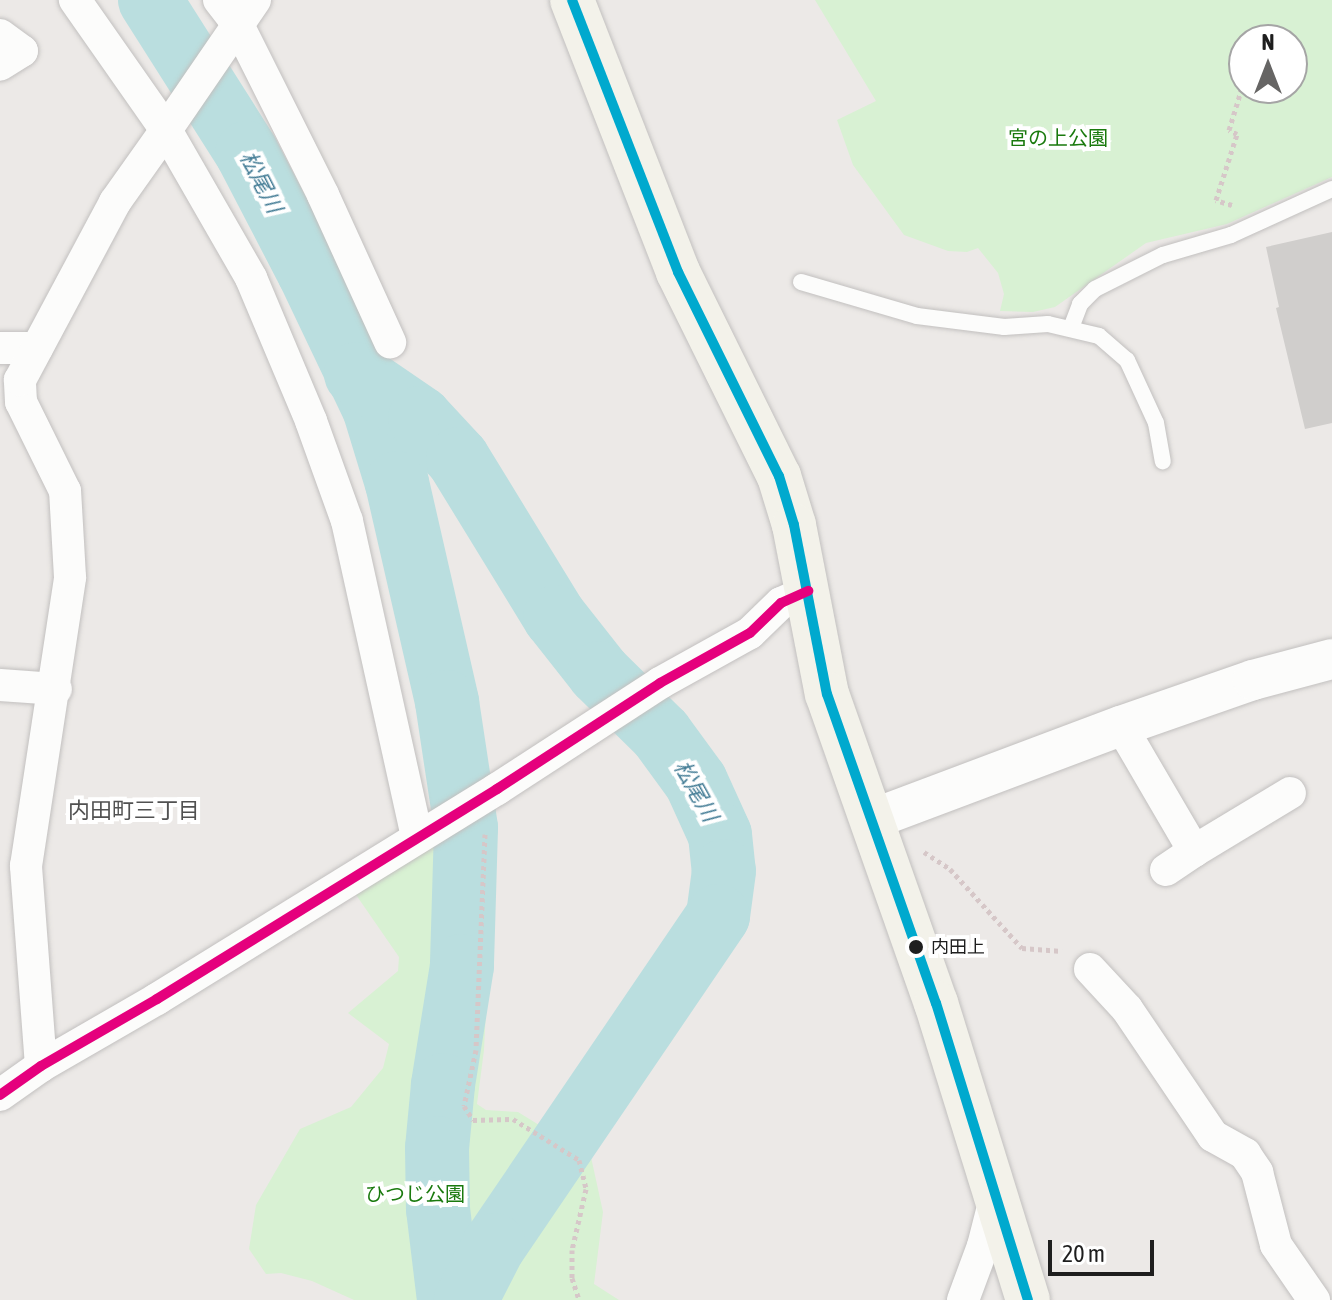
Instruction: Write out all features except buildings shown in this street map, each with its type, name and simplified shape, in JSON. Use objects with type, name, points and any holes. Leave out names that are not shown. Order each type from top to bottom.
[{"type":"main road","points":[[572,0],[678,272],[779,476],[808,591],[827,694],[936,1003],[1028,1300]]},
{"type":"street","points":[[75,0],[172,121],[251,278],[317,435],[347,521],[424,832]]},
{"type":"street","points":[[41,1066],[13,864],[56,689],[70,577],[65,491],[21,402],[20,380],[115,202],[172,121],[235,15]]},
{"type":"street","points":[[235,15],[323,195],[390,342]]},
{"type":"street","points":[[0,35],[22,51],[0,65]]},
{"type":"street","points":[[0,348],[37,348]]},
{"type":"street","points":[[0,1095],[41,1066],[157,999],[424,832],[492,804],[590,728],[660,683],[750,633],[781,603],[808,591]]},
{"type":"street","points":[[873,819],[1121,726],[1253,680],[1332,659]]},
{"type":"street","points":[[0,685],[56,689]]},
{"type":"street","points":[[1121,726],[1194,851]]},
{"type":"street","points":[[1166,870],[1290,793]]},
{"type":"street","points":[[1090,969],[1127,1009],[1213,1136],[1245,1154],[1257,1172],[1276,1245],[1314,1300]]},
{"type":"street","points":[[963,1300],[983,1246],[995,1199]]},
{"type":"lane","points":[[1071,328],[1080,304],[1095,289],[1163,255],[1231,235],[1332,189]]},
{"type":"lane","points":[[801,282],[917,316],[1004,327],[1048,324],[1099,336],[1127,360],[1156,423],[1163,461]]},
{"type":"path","points":[[1221,185],[1237,134],[1229,130],[1237,104]]},
{"type":"path","points":[[492,804],[476,1050],[464,1106],[473,1120],[513,1119],[579,1160],[586,1189],[572,1250],[572,1278],[579,1300]]},
{"type":"path","points":[[873,819],[950,869],[1022,948],[1063,951],[1090,969]]},
{"type":"green space","name":"宮の上公園","points":[[815,0],[1332,0],[1332,177],[1227,224],[1146,243],[1055,307],[1033,312],[1000,311],[1004,294],[998,273],[978,248],[967,252],[948,251],[904,235],[853,165],[837,120],[876,101]]},
{"type":"green space","name":"ひつじ公園","points":[[497,789],[484,1050],[477,1104],[486,1110],[518,1112],[591,1157],[603,1212],[594,1284],[619,1300],[354,1300],[312,1281],[281,1273],[266,1274],[249,1249],[256,1205],[300,1129],[351,1107],[383,1068],[389,1044],[348,1013],[398,971],[399,957],[352,889]]},
{"type":"waterway","name":"松尾川","points":[[150,0],[247,153],[309,272],[374,408],[397,483],[447,702],[466,828],[462,966],[443,1085],[437,1148],[438,1209],[449,1300]]},
{"type":"waterway","name":"松尾川","points":[[356,374],[420,418],[458,459],[555,617],[599,673],[661,734],[696,782],[720,835],[724,871],[718,916],[494,1245],[466,1300]]},
{"type":"transit line","points":[[572,0],[678,272],[779,476],[794,525],[827,694],[936,1003],[1028,1300]]},
{"type":"transit line","points":[[0,1095],[41,1066],[157,999],[497,789],[660,683],[750,633],[781,603],[808,591]]},
{"type":"place","name":"内田上","points":[[916,947]]},
{"type":"district","name":"内田町三丁目","points":[[134,811]]}]
